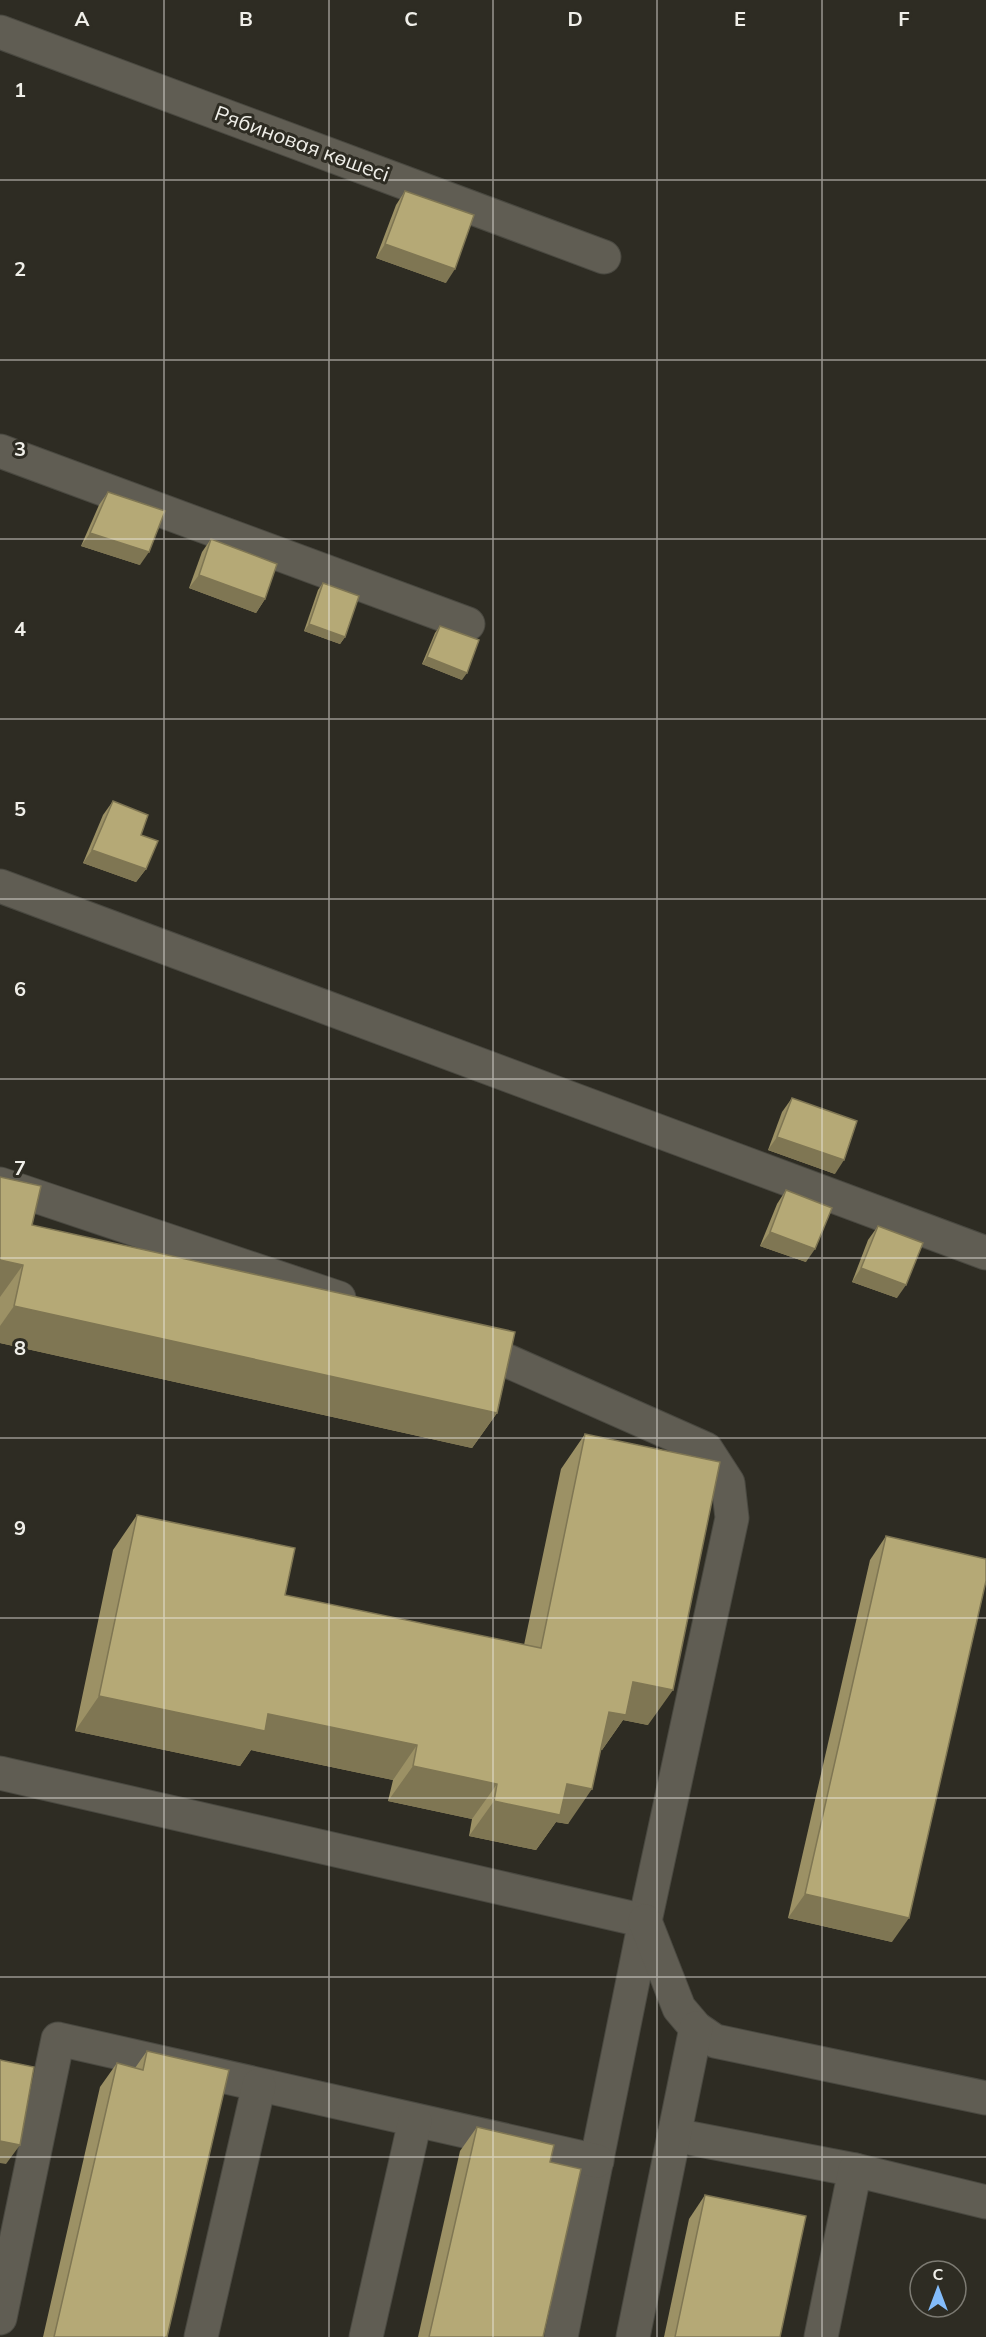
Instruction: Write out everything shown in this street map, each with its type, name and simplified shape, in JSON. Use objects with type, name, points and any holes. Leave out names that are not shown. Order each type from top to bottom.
[{"type":"street","name":"Рябиновая көшесі","points":[[0,32],[604,257]]},
{"type":"street","points":[[0,451],[468,624]]},
{"type":"street","points":[[0,886],[986,1253]]},
{"type":"street","points":[[0,1184],[369,1309]]},
{"type":"street","points":[[436,1331],[459,1339],[706,1449],[728,1483],[732,1518],[645,1921],[561,2337]]},
{"type":"street","points":[[0,1773],[645,1921]]},
{"type":"street","points":[[645,1921],[679,2008],[696,2028],[715,2041],[986,2098]]},
{"type":"street","points":[[633,2337],[696,2028]]},
{"type":"street","points":[[0,2318],[58,2040],[597,2161]]},
{"type":"street","points":[[201,2337],[259,2085]]},
{"type":"street","points":[[366,2337],[415,2121]]},
{"type":"street","points":[[674,2135],[855,2170],[986,2202]]},
{"type":"street","points":[[821,2337],[855,2170]]},
{"type":"building","points":[[405,191],[474,215],[455,269],[385,244]]},
{"type":"building","points":[[108,492],[165,511],[149,552],[90,533]]},
{"type":"building","points":[[211,539],[277,564],[265,599],[199,575]]},
{"type":"building","points":[[323,583],[359,596],[345,637],[309,624]]},
{"type":"building","points":[[440,626],[479,640],[467,673],[427,657]]},
{"type":"building","points":[[113,801],[148,815],[141,835],[158,841],[146,869],[92,850]]},
{"type":"building","points":[[792,1098],[857,1121],[844,1160],[777,1137]]},
{"type":"building","points":[[0,1177],[41,1186],[32,1225],[515,1332],[497,1413],[14,1306],[23,1265],[0,1260]]},
{"type":"building","points":[[786,1190],[832,1208],[815,1249],[770,1232]]},
{"type":"building","points":[[878,1226],[923,1243],[906,1285],[861,1268]]},
{"type":"building","points":[[585,1434],[720,1462],[673,1690],[633,1682],[626,1715],[609,1712],[592,1789],[567,1784],[560,1815],[494,1801],[497,1784],[413,1766],[417,1745],[268,1714],[265,1731],[99,1696],[137,1515],[295,1548],[285,1595],[541,1648]]},
{"type":"building","points":[[886,1536],[986,1559],[986,1581],[909,1918],[805,1894]]},
{"type":"building","points":[[147,2051],[229,2070],[167,2337],[54,2337],[117,2063],[143,2070]]},
{"type":"building","points":[[0,2060],[34,2067],[20,2145],[0,2141]]},
{"type":"building","points":[[477,2127],[554,2145],[550,2162],[581,2169],[543,2337],[429,2337]]},
{"type":"building","points":[[705,2195],[806,2216],[780,2337],[675,2337]]}]
